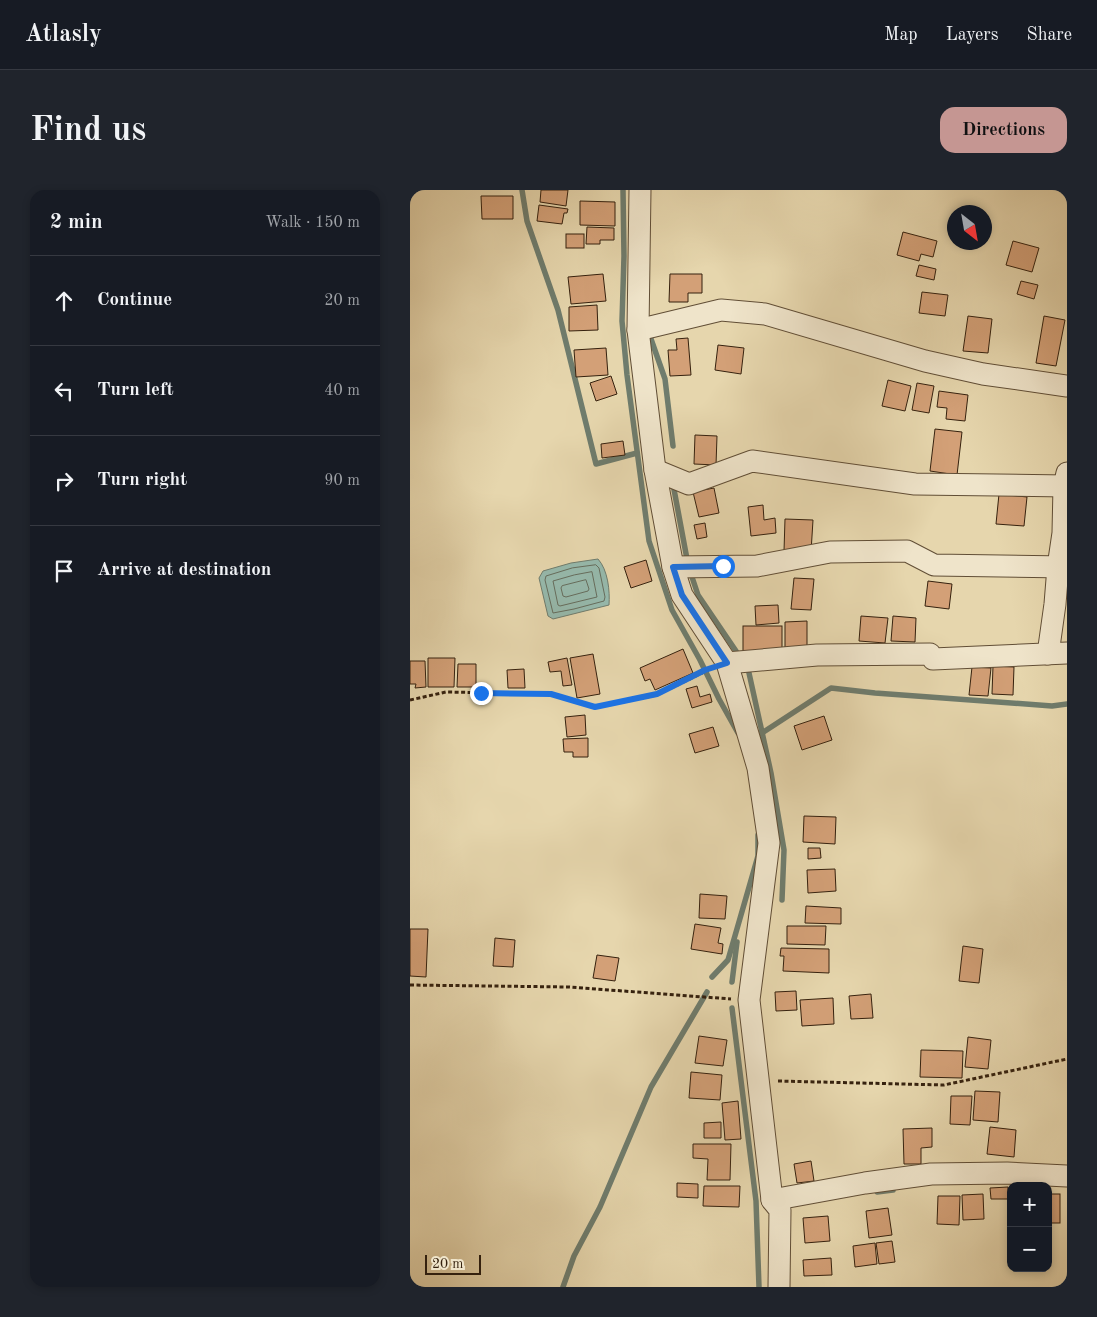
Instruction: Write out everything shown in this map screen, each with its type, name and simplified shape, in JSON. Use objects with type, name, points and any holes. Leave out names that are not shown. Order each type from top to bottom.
[{"type":"street","points":[[640,190],[638,330],[655,470],[673,567],[682,595],[727,663],[758,768],[769,844],[749,1000],[772,1200],[780,1210],[779,1287]]},
{"type":"street","points":[[638,330],[721,310],[765,314],[924,361],[984,374],[1067,386]]},
{"type":"street","points":[[655,470],[689,484],[752,461],[915,484],[1066,481],[1062,567],[1055,604],[1058,654],[933,659],[930,654],[817,655],[727,663]]},
{"type":"street","points":[[673,567],[757,566],[830,552],[907,551],[934,565],[1062,567]]},
{"type":"street","points":[[772,1200],[865,1183],[931,1174],[1006,1173],[1067,1176]]},
{"type":"path","points":[[410,700],[446,692],[551,694],[595,707],[657,694],[705,670],[727,663]]},
{"type":"path","points":[[410,985],[569,987],[749,1000]]},
{"type":"path","points":[[758,1080],[944,1085],[1067,1059]]},
{"type":"water","points":[[598,559],[608,581],[609,605],[553,619],[548,616],[539,578],[543,571],[571,563]]},
{"type":"building","points":[[541,190],[568,190],[566,206],[540,202]]},
{"type":"building","points":[[481,196],[513,196],[513,219],[482,219]]},
{"type":"building","points":[[580,201],[615,202],[615,226],[580,225]]},
{"type":"building","points":[[539,205],[568,209],[567,213],[564,213],[562,224],[537,221]]},
{"type":"building","points":[[587,227],[614,228],[614,240],[600,240],[600,244],[586,244]]},
{"type":"building","points":[[903,232],[937,241],[933,257],[921,254],[919,261],[897,255]]},
{"type":"building","points":[[566,234],[584,234],[584,248],[566,248]]},
{"type":"building","points":[[1013,241],[1039,248],[1032,272],[1006,265]]},
{"type":"building","points":[[919,265],[936,269],[934,280],[916,276]]},
{"type":"building","points":[[603,274],[606,301],[571,304],[568,277]]},
{"type":"building","points":[[670,274],[702,274],[702,293],[688,293],[688,302],[669,302]]},
{"type":"building","points":[[1021,281],[1038,285],[1034,299],[1017,294]]},
{"type":"building","points":[[922,292],[948,295],[945,316],[919,313]]},
{"type":"building","points":[[597,305],[598,330],[569,331],[569,307]]},
{"type":"building","points":[[968,316],[992,319],[988,353],[963,351]]},
{"type":"building","points":[[1044,316],[1065,320],[1056,366],[1036,363]]},
{"type":"building","points":[[688,338],[691,375],[670,376],[668,350],[677,350],[676,339]]},
{"type":"building","points":[[718,345],[744,348],[741,374],[715,370]]},
{"type":"building","points":[[606,348],[608,375],[576,377],[574,350]]},
{"type":"building","points":[[611,376],[617,394],[596,401],[590,383]]},
{"type":"building","points":[[888,380],[911,386],[905,411],[882,406]]},
{"type":"building","points":[[917,383],[934,386],[929,413],[912,410]]},
{"type":"building","points":[[939,391],[968,395],[965,421],[946,419],[947,408],[937,407]]},
{"type":"building","points":[[935,429],[962,432],[957,475],[930,471]]},
{"type":"building","points":[[695,435],[717,436],[716,465],[694,464]]},
{"type":"building","points":[[623,441],[625,455],[602,458],[601,444]]},
{"type":"building","points":[[714,488],[719,513],[699,517],[693,492]]},
{"type":"building","points":[[999,494],[1027,497],[1024,526],[996,524]]},
{"type":"building","points":[[763,505],[764,520],[775,518],[776,533],[751,536],[748,507]]},
{"type":"building","points":[[785,519],[813,520],[811,552],[784,551]]},
{"type":"building","points":[[705,523],[707,537],[697,539],[694,525]]},
{"type":"building","points":[[646,560],[652,581],[631,588],[624,567]]},
{"type":"building","points":[[794,578],[814,579],[811,610],[791,609]]},
{"type":"building","points":[[928,581],[952,584],[949,609],[925,606]]},
{"type":"building","points":[[778,605],[779,623],[756,625],[755,606]]},
{"type":"building","points":[[861,616],[888,618],[885,643],[859,641]]},
{"type":"building","points":[[893,616],[916,618],[915,642],[891,641]]},
{"type":"building","points":[[807,621],[807,649],[785,649],[785,622]]},
{"type":"building","points":[[743,626],[782,626],[782,651],[743,651]]},
{"type":"building","points":[[683,649],[693,673],[655,690],[650,679],[645,681],[640,668]]},
{"type":"building","points":[[593,654],[600,694],[577,698],[570,658]]},
{"type":"building","points":[[428,658],[455,658],[454,687],[428,687]]},
{"type":"building","points":[[567,658],[572,685],[563,686],[561,671],[550,672],[548,662]]},
{"type":"building","points":[[410,661],[425,661],[426,687],[415,688],[416,684],[410,684]]},
{"type":"building","points":[[458,664],[476,664],[476,687],[457,687]]},
{"type":"building","points":[[993,666],[1014,667],[1013,695],[992,694]]},
{"type":"building","points":[[972,667],[991,668],[988,696],[969,695]]},
{"type":"building","points":[[524,669],[525,688],[508,688],[507,670]]},
{"type":"building","points":[[697,686],[700,697],[710,694],[712,702],[692,708],[686,689]]},
{"type":"building","points":[[585,715],[586,735],[567,737],[565,717]]},
{"type":"building","points":[[824,716],[832,740],[802,750],[794,726]]},
{"type":"building","points":[[713,727],[719,746],[695,753],[689,734]]},
{"type":"building","points":[[588,738],[588,757],[573,757],[573,752],[564,752],[563,739]]},
{"type":"building","points":[[804,816],[836,817],[835,844],[803,842]]},
{"type":"building","points":[[808,848],[820,848],[821,858],[808,859]]},
{"type":"building","points":[[835,869],[836,891],[808,893],[807,870]]},
{"type":"building","points":[[700,894],[727,896],[725,919],[699,918]]},
{"type":"building","points":[[806,906],[841,908],[841,924],[805,923]]},
{"type":"building","points":[[695,924],[721,928],[718,943],[723,944],[722,954],[691,949]]},
{"type":"building","points":[[787,926],[826,926],[825,945],[787,944]]},
{"type":"building","points":[[410,929],[428,929],[426,977],[410,976]]},
{"type":"building","points":[[495,938],[515,940],[513,967],[493,966]]},
{"type":"building","points":[[963,946],[983,949],[979,983],[959,981]]},
{"type":"building","points":[[781,948],[829,949],[829,973],[783,971],[784,956],[780,956]]},
{"type":"building","points":[[597,955],[619,958],[615,981],[593,978]]},
{"type":"building","points":[[796,991],[797,1010],[776,1011],[775,992]]},
{"type":"building","points":[[871,994],[873,1018],[851,1019],[849,996]]},
{"type":"building","points":[[833,998],[834,1024],[802,1026],[800,1000]]},
{"type":"building","points":[[699,1036],[727,1040],[723,1066],[695,1063]]},
{"type":"building","points":[[968,1037],[991,1040],[988,1069],[965,1067]]},
{"type":"building","points":[[921,1050],[963,1051],[962,1078],[920,1077]]},
{"type":"building","points":[[691,1072],[722,1075],[720,1100],[689,1098]]},
{"type":"building","points":[[975,1091],[1000,1092],[998,1122],[973,1120]]},
{"type":"building","points":[[951,1096],[972,1096],[970,1125],[950,1124]]},
{"type":"building","points":[[738,1101],[741,1139],[725,1140],[722,1103]]},
{"type":"building","points":[[721,1122],[721,1138],[704,1138],[704,1123]]},
{"type":"building","points":[[990,1127],[1016,1130],[1014,1157],[987,1154]]},
{"type":"building","points":[[932,1128],[932,1147],[921,1148],[921,1164],[904,1164],[903,1129]]},
{"type":"building","points":[[693,1144],[731,1144],[730,1180],[707,1180],[708,1159],[693,1158]]},
{"type":"building","points":[[811,1161],[814,1181],[797,1183],[794,1164]]},
{"type":"building","points":[[677,1183],[698,1184],[698,1198],[677,1197]]},
{"type":"building","points":[[704,1186],[740,1186],[739,1207],[703,1206]]},
{"type":"building","points":[[1007,1187],[1007,1199],[991,1199],[990,1188]]},
{"type":"building","points":[[983,1194],[984,1219],[963,1220],[962,1195]]},
{"type":"building","points":[[1052,1194],[1060,1194],[1060,1223],[1052,1223]]},
{"type":"building","points":[[938,1196],[960,1196],[959,1225],[937,1224]]},
{"type":"building","points":[[888,1208],[892,1235],[869,1238],[866,1211]]},
{"type":"building","points":[[828,1216],[830,1241],[805,1243],[803,1218]]},
{"type":"building","points":[[892,1241],[895,1262],[879,1264],[876,1243]]},
{"type":"building","points":[[875,1243],[877,1264],[855,1267],[853,1246]]},
{"type":"building","points":[[831,1258],[832,1275],[804,1276],[803,1260]]},
{"type":"waterway","points":[[522,190],[527,221],[558,310],[596,464],[637,453]]},
{"type":"waterway","points":[[623,190],[624,256],[622,321],[627,375],[649,541],[672,610],[738,733]]},
{"type":"waterway","points":[[651,339],[665,379],[673,446]]},
{"type":"waterway","points":[[673,484],[687,559]]},
{"type":"waterway","points":[[691,574],[698,595],[736,651]]},
{"type":"waterway","points":[[749,673],[771,773],[784,850],[782,900]]},
{"type":"waterway","points":[[762,733],[831,688],[1052,706],[1067,704]]},
{"type":"waterway","points":[[712,977],[728,960],[758,856],[758,835]]},
{"type":"waterway","points":[[732,982],[737,942]]},
{"type":"waterway","points":[[563,1287],[574,1256],[600,1207],[651,1087],[707,992]]},
{"type":"waterway","points":[[732,1008],[756,1201],[759,1287]]},
{"type":"waterway","points":[[877,1192],[893,1190]]},
{"type":"route","points":[[481,693],[551,694],[595,707],[657,694],[705,670],[727,663],[682,595],[673,567],[723,566]]}]
